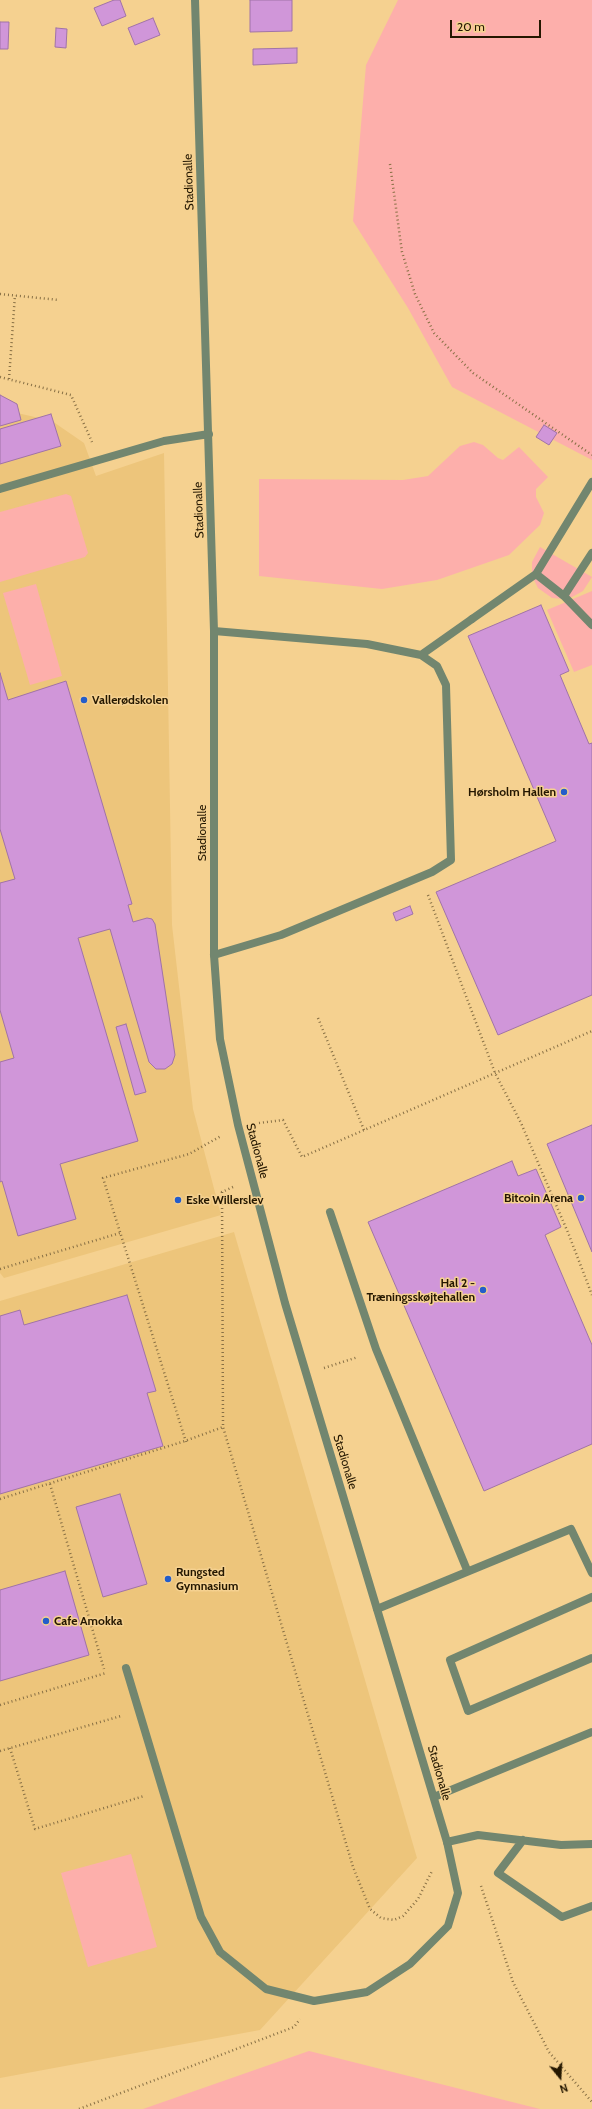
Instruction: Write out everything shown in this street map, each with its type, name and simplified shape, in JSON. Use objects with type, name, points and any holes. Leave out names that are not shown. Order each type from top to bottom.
[{"type":"street","name":"Stadionalle","points":[[126,1668],[201,1917],[220,1952],[266,1989],[314,2001],[367,1992],[410,1964],[448,1926],[458,1893],[447,1842],[285,1304],[238,1125],[220,1039],[214,955],[214,632],[195,0]]},
{"type":"street","points":[[0,489],[164,441],[209,434]]},
{"type":"street","points":[[421,655],[536,574],[592,482]]},
{"type":"street","points":[[564,596],[592,553]]},
{"type":"street","points":[[536,574],[564,596],[592,626]]},
{"type":"street","points":[[214,632],[367,644],[421,655],[436,666],[446,685],[451,860],[420,876],[281,935],[214,955]]},
{"type":"street","points":[[330,1212],[376,1349],[467,1570]]},
{"type":"street","points":[[377,1609],[467,1570],[571,1529],[592,1573]]},
{"type":"street","points":[[592,1597],[450,1660],[468,1711],[592,1658]]},
{"type":"street","points":[[434,1797],[592,1732]]},
{"type":"street","points":[[447,1842],[478,1835],[561,1844],[592,1844]]},
{"type":"street","points":[[523,1840],[498,1873],[562,1917],[592,1906]]},
{"type":"path","points":[[390,164],[402,252],[415,294],[434,333],[473,373],[592,455]]},
{"type":"path","points":[[0,294],[59,300]]},
{"type":"path","points":[[8,379],[15,296]]},
{"type":"path","points":[[0,377],[71,395],[100,459]]},
{"type":"path","points":[[420,876],[496,1073],[533,1151],[569,1234],[592,1296]]},
{"type":"path","points":[[318,1018],[364,1130]]},
{"type":"path","points":[[186,1442],[103,1178],[189,1154],[238,1125],[283,1120],[302,1157],[592,1031]]},
{"type":"path","points":[[252,1178],[222,1192],[223,1427],[353,1867],[370,1909],[381,1918],[394,1920],[404,1916],[418,1899],[447,1842]]},
{"type":"path","points":[[0,1269],[120,1233]]},
{"type":"path","points":[[306,1373],[356,1358],[376,1349]]},
{"type":"path","points":[[0,1499],[186,1442],[223,1427]]},
{"type":"path","points":[[50,1484],[106,1674]]},
{"type":"path","points":[[0,1705],[126,1668]]},
{"type":"path","points":[[0,1751],[139,1711]]},
{"type":"path","points":[[10,1748],[35,1829],[163,1790]]},
{"type":"path","points":[[480,1882],[513,1982],[549,2052],[592,2102]]},
{"type":"path","points":[[79,2109],[294,2027],[314,2001]]},
{"type":"shaded area","points":[[398,0],[592,0],[592,460],[452,387],[408,308],[353,221],[366,65]]},
{"type":"shaded area","name":"Vallerødskolen","points":[[0,409],[52,421],[84,443],[96,476],[164,453],[172,925],[193,1109],[221,1215],[4,1278],[0,1273]]},
{"type":"shaded area","points":[[474,442],[483,445],[498,458],[503,460],[519,447],[548,477],[536,489],[536,497],[544,513],[540,525],[509,555],[437,580],[382,589],[259,576],[259,479],[403,480],[428,476],[460,446]]},
{"type":"shaded area","points":[[66,494],[71,496],[88,553],[85,557],[0,582],[0,512]]},
{"type":"shaded area","points":[[540,547],[592,577],[583,591],[572,597],[563,599],[552,598],[538,588],[532,576],[532,562]]},
{"type":"shaded area","points":[[36,584],[62,676],[30,685],[3,593]]},
{"type":"shaded area","points":[[592,591],[592,665],[574,672],[547,610]]},
{"type":"shaded area","name":"Rungsted Gymnasium","points":[[234,1232],[417,1858],[260,2030],[0,2078],[0,1301]]},
{"type":"shaded area","points":[[131,1854],[157,1947],[88,1967],[61,1873]]},
{"type":"shaded area","points":[[309,2051],[540,2109],[143,2109]]},
{"type":"building","points":[[114,0],[120,0],[126,16],[102,26],[94,8]]},
{"type":"building","points":[[250,0],[292,0],[292,31],[250,32]]},
{"type":"building","points":[[153,18],[160,35],[135,45],[128,28]]},
{"type":"building","points":[[0,22],[9,22],[8,49],[0,49]]},
{"type":"building","points":[[56,28],[67,29],[66,48],[55,47]]},
{"type":"building","points":[[297,48],[297,63],[253,65],[253,49]]},
{"type":"building","points":[[0,395],[17,404],[21,420],[0,426]]},
{"type":"building","points":[[51,414],[61,446],[0,464],[0,429]]},
{"type":"building","points":[[544,425],[557,433],[549,445],[536,437]]},
{"type":"building","name":"Hørsholm Hallen","points":[[541,605],[569,671],[560,675],[589,744],[592,743],[592,995],[498,1035],[436,892],[556,841],[468,636]]},
{"type":"building","points":[[0,673],[8,700],[66,681],[132,904],[128,905],[133,922],[147,918],[152,919],[155,924],[175,1055],[172,1064],[165,1069],[156,1069],[149,1062],[110,929],[78,938],[138,1141],[60,1164],[76,1219],[18,1236],[2,1181],[0,1182],[0,1062],[14,1058],[0,1010],[0,883],[15,879],[0,829]]},
{"type":"building","points":[[410,906],[413,914],[396,921],[393,913]]},
{"type":"building","points":[[126,1024],[146,1092],[135,1095],[116,1027]]},
{"type":"building","name":"Bitcoin Arena","points":[[592,1125],[592,1252],[547,1144]]},
{"type":"building","name":"Hal 2 - Træningsskøjtehallen","points":[[512,1161],[518,1176],[536,1169],[561,1227],[545,1235],[592,1345],[592,1444],[484,1491],[368,1222]]},
{"type":"building","points":[[127,1295],[156,1391],[147,1393],[163,1446],[0,1494],[0,1316],[20,1310],[24,1325]]},
{"type":"building","points":[[120,1494],[147,1584],[103,1597],[76,1507]]},
{"type":"building","points":[[65,1571],[89,1655],[0,1681],[0,1590]]},
{"type":"place","name":"Vallerødskolen","points":[[84,700]]},
{"type":"place","name":"Hørsholm Hallen","points":[[564,792]]},
{"type":"place","name":"Bitcoin Arena","points":[[581,1198]]},
{"type":"place","name":"Eske Willerslev","points":[[178,1200]]},
{"type":"place","name":"Hal 2 - Træningsskøjtehallen","points":[[483,1290]]},
{"type":"place","name":"Rungsted Gymnasium","points":[[168,1579]]},
{"type":"place","name":"Cafe Amokka","points":[[46,1621]]}]
